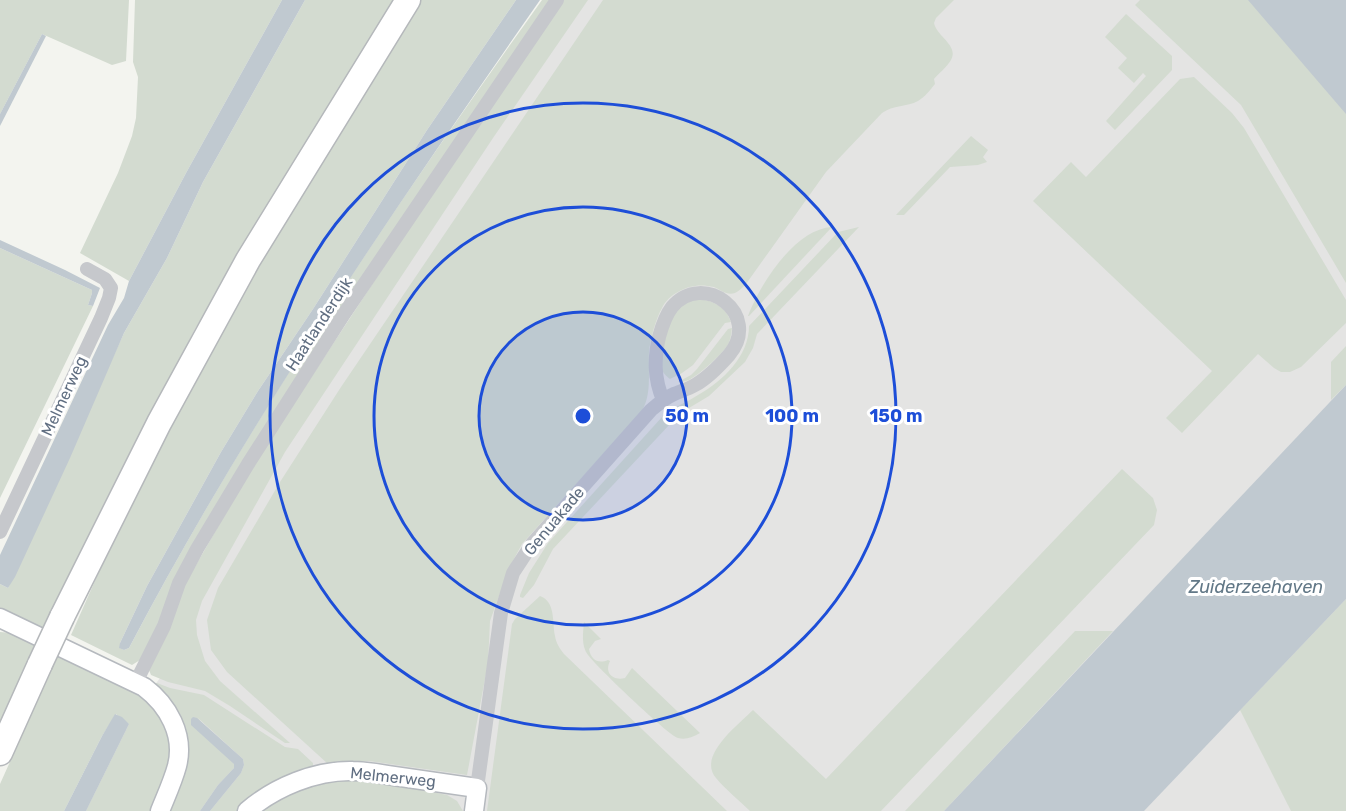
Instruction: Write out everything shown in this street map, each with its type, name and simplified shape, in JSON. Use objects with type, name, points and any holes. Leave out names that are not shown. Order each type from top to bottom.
[{"type":"highway","points":[[0,753],[62,617],[159,423],[248,260],[408,0]]},
{"type":"street","name":"Haatlanderdijk","points":[[136,682],[164,626],[179,583],[248,464],[344,314],[557,0]]},
{"type":"street","name":"Melmerweg","points":[[0,532],[109,298],[111,288],[105,279],[87,269]]},
{"type":"street","name":"Genuakade","points":[[474,811],[501,613],[513,573],[532,544],[651,410],[663,400],[700,382],[729,356],[738,338],[737,316],[733,309],[711,294],[689,294],[670,309],[664,320],[656,350],[654,369],[663,400]]},
{"type":"street","points":[[0,618],[136,682],[155,695],[173,723],[178,741],[177,767],[160,811]]},
{"type":"street","name":"Melmerweg","points":[[247,811],[283,788],[327,773],[354,771],[477,788]]},
{"type":"shaded area","points":[[0,0],[129,0],[126,61],[112,65],[42,34],[0,114]]},
{"type":"shaded area","points":[[135,0],[282,0],[129,281],[80,253],[118,173],[136,118],[138,77],[133,62]]},
{"type":"shaded area","points":[[305,0],[395,0],[195,329],[106,504],[46,630],[0,609],[0,584],[8,588],[124,333],[167,258],[203,182]]},
{"type":"shaded area","points":[[420,0],[516,0],[427,130],[221,452],[147,586],[120,643],[120,648],[124,650],[129,648],[223,480],[324,317],[431,158],[542,0],[552,0],[342,309],[140,660],[132,665],[71,635],[125,513],[213,340]]},
{"type":"shaded area","points":[[564,0],[588,0],[493,138],[285,452],[202,601],[196,620],[197,635],[205,661],[220,681],[290,743],[285,743],[205,691],[168,682],[151,675],[149,670],[184,586],[252,467],[494,99]]},
{"type":"shaded area","points":[[577,0],[1185,0],[1346,178],[1346,811],[76,811],[110,745],[169,666],[205,565]]},
{"type":"shaded area","points":[[603,0],[954,0],[934,23],[939,33],[950,45],[953,55],[949,63],[934,79],[935,84],[921,99],[882,113],[826,172],[741,289],[729,294],[714,287],[700,285],[676,293],[665,303],[651,341],[648,390],[642,411],[522,544],[509,568],[490,621],[488,663],[467,775],[369,761],[328,764],[227,672],[211,650],[207,620],[218,588],[280,482],[341,387]]},
{"type":"shaded area","points":[[1140,0],[1346,0],[1346,283],[1241,105],[1135,5]]},
{"type":"shaded area","points":[[1126,14],[1172,56],[1172,70],[1115,130],[1106,121],[1146,76],[1143,73],[1134,83],[1118,68],[1127,58],[1105,37]]},
{"type":"shaded area","points":[[1194,77],[1232,113],[1244,128],[1346,300],[1346,323],[1301,367],[1290,372],[1281,372],[1258,354],[1182,433],[1166,418],[1212,371],[1033,201],[1071,162],[1086,177],[1180,79]]},
{"type":"shaded area","points":[[971,136],[988,150],[983,157],[987,162],[950,167],[904,215],[896,215]]},
{"type":"shaded area","points":[[832,227],[748,316],[770,274],[792,248],[818,230]]},
{"type":"shaded area","points":[[859,227],[757,334],[753,348],[745,362],[709,396],[689,408],[671,423],[553,549],[534,585],[523,598],[520,597],[529,573],[548,543],[662,417],[717,383],[733,366],[745,347],[749,326],[838,232]]},
{"type":"shaded area","points":[[0,248],[92,290],[88,305],[93,306],[0,498]]},
{"type":"shaded area","points":[[700,299],[719,306],[726,312],[731,322],[725,323],[693,365],[670,379],[661,368],[661,363],[670,323],[680,306]]},
{"type":"shaded area","points":[[732,328],[728,344],[716,358],[690,379],[678,382],[697,369],[728,329]]},
{"type":"shaded area","points":[[1346,346],[1346,385],[1331,400],[1331,362]]},
{"type":"shaded area","points":[[1122,469],[1153,498],[1157,510],[1154,525],[881,811],[750,811],[716,778],[712,769],[715,751],[730,732],[753,710],[826,779]]},
{"type":"shaded area","points":[[540,596],[549,603],[558,646],[564,654],[727,811],[487,811],[512,624]]},
{"type":"shaded area","points":[[1346,599],[1346,811],[1291,811],[1240,710]]},
{"type":"shaded area","points":[[584,622],[601,639],[595,641],[589,649],[593,658],[598,661],[610,661],[608,669],[613,677],[625,678],[632,668],[700,733],[689,738],[678,738],[661,726],[617,685],[594,661],[584,648]]},
{"type":"shaded area","points":[[1075,631],[1113,631],[944,811],[905,811]]},
{"type":"shaded area","points":[[0,632],[12,633],[40,643],[0,734]]},
{"type":"shaded area","points":[[59,653],[150,699],[171,736],[170,764],[152,811],[86,811],[129,724],[116,714],[102,736],[64,811],[0,811],[0,784]]},
{"type":"shaded area","points":[[155,683],[204,695],[285,747],[298,749],[313,763],[313,769],[257,792],[237,811],[210,811],[241,773],[244,765],[243,759],[198,718],[234,764],[234,768],[218,785],[200,811],[170,811],[184,777],[187,758],[185,729],[179,712]]},
{"type":"shaded area","points":[[354,779],[378,781],[447,795],[457,801],[463,811],[260,811],[305,789]]},
{"type":"water","points":[[282,0],[305,0],[203,182],[167,258],[124,333],[70,458],[8,588],[0,584],[0,555],[108,325],[124,298],[129,281]]},
{"type":"water","points":[[516,0],[540,0],[324,318],[223,481],[129,648],[124,650],[119,648],[147,586],[221,452],[258,391],[427,130]]},
{"type":"water","points":[[1248,0],[1346,0],[1346,114]]},
{"type":"water","points":[[42,34],[46,36],[0,126],[0,114]]},
{"type":"water","points":[[0,240],[100,288],[93,306],[88,305],[92,290],[0,248]]},
{"type":"water","name":"Zuiderzeehaven","points":[[1346,385],[1346,599],[1144,811],[944,811]]},
{"type":"water","points":[[115,714],[129,724],[86,811],[64,811],[102,736]]},
{"type":"water","points":[[193,717],[197,718],[243,759],[244,765],[241,773],[210,811],[200,811],[218,785],[234,768],[234,764],[191,725]]}]
